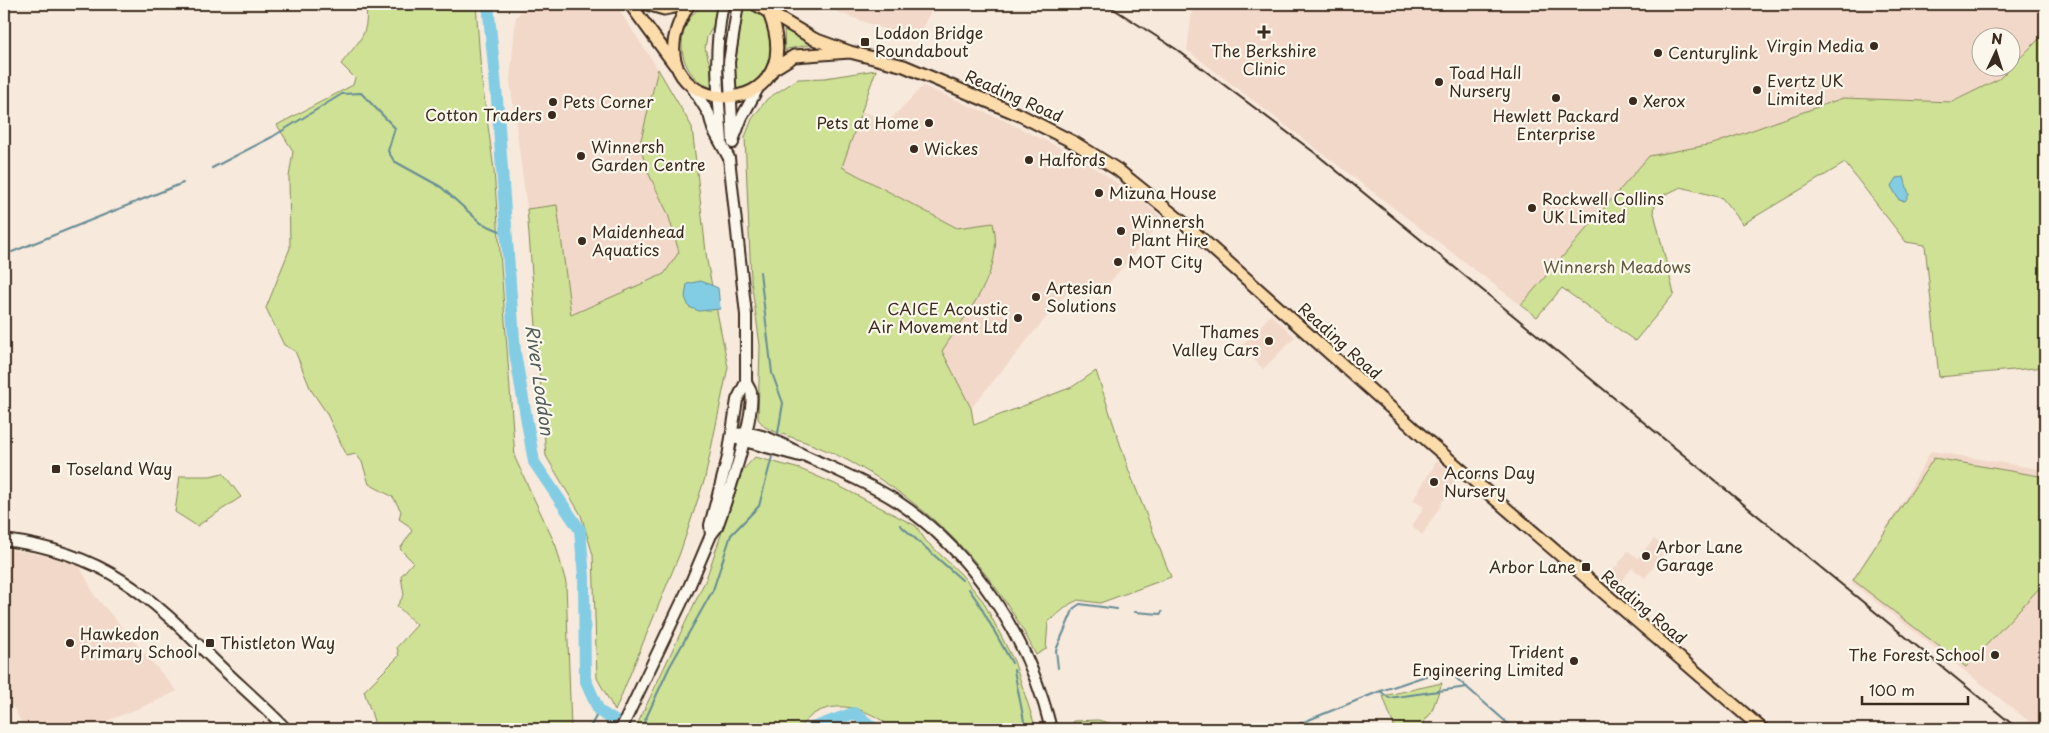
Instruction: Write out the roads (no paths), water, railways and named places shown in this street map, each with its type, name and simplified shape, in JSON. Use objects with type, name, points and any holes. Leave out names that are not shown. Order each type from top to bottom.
[{"type":"main road","points":[[630,4],[692,87],[709,114],[713,128],[728,143]]},
{"type":"main road","points":[[647,4],[664,9],[688,4]]},
{"type":"main road","points":[[678,68],[674,55],[675,33],[688,4]]},
{"type":"main road","points":[[722,4],[716,57],[717,97],[728,143]]},
{"type":"main road","points":[[621,729],[653,665],[711,535],[718,527],[750,411],[751,392],[746,382],[746,315],[728,143],[731,42],[738,4]]},
{"type":"main road","name":"Reading Road","points":[[755,4],[768,8],[805,35],[850,52],[895,62],[1007,109],[1075,143],[1118,170],[1185,224],[1409,425],[1762,729]]},
{"type":"main road","points":[[728,143],[758,88],[772,70],[776,60],[777,40],[768,8]]},
{"type":"main road","name":"Reading Road","points":[[772,70],[794,56],[850,52]]},
{"type":"main road","points":[[692,87],[717,97],[746,94],[758,88]]},
{"type":"main road","points":[[711,535],[710,525],[732,434],[737,400],[746,382]]},
{"type":"main road","points":[[750,411],[755,428],[769,442]]},
{"type":"main road","points":[[732,434],[769,442],[839,470],[876,489],[929,526],[966,562],[1006,618],[1030,666],[1051,729]]},
{"type":"main road","points":[[4,540],[47,547],[76,555],[124,580],[166,614],[286,729]]},
{"type":"water","points":[[1904,177],[1909,195],[1905,201],[1899,200],[1891,186],[1896,178]]},
{"type":"water","points":[[701,281],[718,288],[720,309],[699,311],[689,307],[685,297],[687,284]]},
{"type":"waterway","name":"River Loddon","points":[[488,4],[497,99],[515,353],[534,462],[580,530],[584,577],[585,679],[599,711],[628,729]]},
{"type":"waterway","points":[[212,168],[272,137],[342,94],[361,93],[395,128],[388,151],[394,161],[441,187],[481,223],[507,234]]},
{"type":"waterway","points":[[12,252],[183,183]]},
{"type":"waterway","points":[[760,272],[772,373],[783,403],[777,439]]},
{"type":"waterway","points":[[641,729],[669,668],[713,590],[731,535],[759,506],[773,453]]},
{"type":"waterway","points":[[900,525],[962,580]]},
{"type":"waterway","points":[[969,589],[1012,663]]},
{"type":"waterway","points":[[1058,668],[1056,650],[1074,608],[1080,604],[1117,609]]},
{"type":"waterway","points":[[1135,612],[1160,614],[1162,612]]},
{"type":"waterway","points":[[1286,729],[1378,692],[1446,669],[1514,729]]},
{"type":"waterway","points":[[1014,670],[1024,721]]},
{"type":"waterway","points":[[1380,691],[1389,698],[1467,687]]},
{"type":"waterway","points":[[589,729],[599,711]]},
{"type":"waterway","name":"River Loddon","points":[[810,729],[854,713],[875,729]]},
{"type":"waterway","points":[[1080,725],[1081,729]]},
{"type":"railway","points":[[1106,4],[1176,49],[1315,153],[2018,729]]},
{"type":"place","name":"The Berkshire Clinic","points":[[1264,32]]},
{"type":"place","name":"Loddon Bridge Roundabout","points":[[865,42]]},
{"type":"place","name":"Virgin Media","points":[[1874,46]]},
{"type":"place","name":"Centurylink","points":[[1658,53]]},
{"type":"place","name":"Toad Hall Nursery","points":[[1439,82]]},
{"type":"place","name":"Evertz UK Limited","points":[[1757,90]]},
{"type":"place","name":"Hewlett Packard Enterprise","points":[[1556,98]]},
{"type":"place","name":"Xerox","points":[[1633,101]]},
{"type":"place","name":"Pets Corner","points":[[553,102]]},
{"type":"place","name":"Cotton Traders","points":[[552,115]]},
{"type":"place","name":"Pets at Home","points":[[929,123]]},
{"type":"place","name":"Wickes","points":[[914,149]]},
{"type":"place","name":"Winnersh Garden Centre","points":[[581,156]]},
{"type":"place","name":"Halfords","points":[[1029,160]]},
{"type":"place","name":"Mizuna House","points":[[1099,193]]},
{"type":"place","name":"Rockwell Collins UK Limited","points":[[1532,208]]},
{"type":"place","name":"Winnersh Plant Hire","points":[[1121,231]]},
{"type":"place","name":"Maidenhead Aquatics","points":[[582,241]]},
{"type":"place","name":"MOT City","points":[[1118,262]]},
{"type":"place","name":"Artesian Solutions","points":[[1036,297]]},
{"type":"place","name":"CAICE Acoustic Air Movement Ltd","points":[[1018,318]]},
{"type":"place","name":"Thames Valley Cars","points":[[1269,341]]},
{"type":"place","name":"Toseland Way","points":[[56,469]]},
{"type":"place","name":"Acorns Day Nursery","points":[[1434,482]]},
{"type":"place","name":"Arbor Lane Garage","points":[[1646,556]]},
{"type":"place","name":"Arbor Lane","points":[[1586,567]]},
{"type":"place","name":"Hawkedon Primary School","points":[[70,643]]},
{"type":"place","name":"Thistleton Way","points":[[210,643]]},
{"type":"place","name":"The Forest School","points":[[1995,655]]},
{"type":"place","name":"Trident Engineering Limited","points":[[1574,661]]},
{"type":"park label","name":"Winnersh Meadows","points":[[1617,267]]}]
